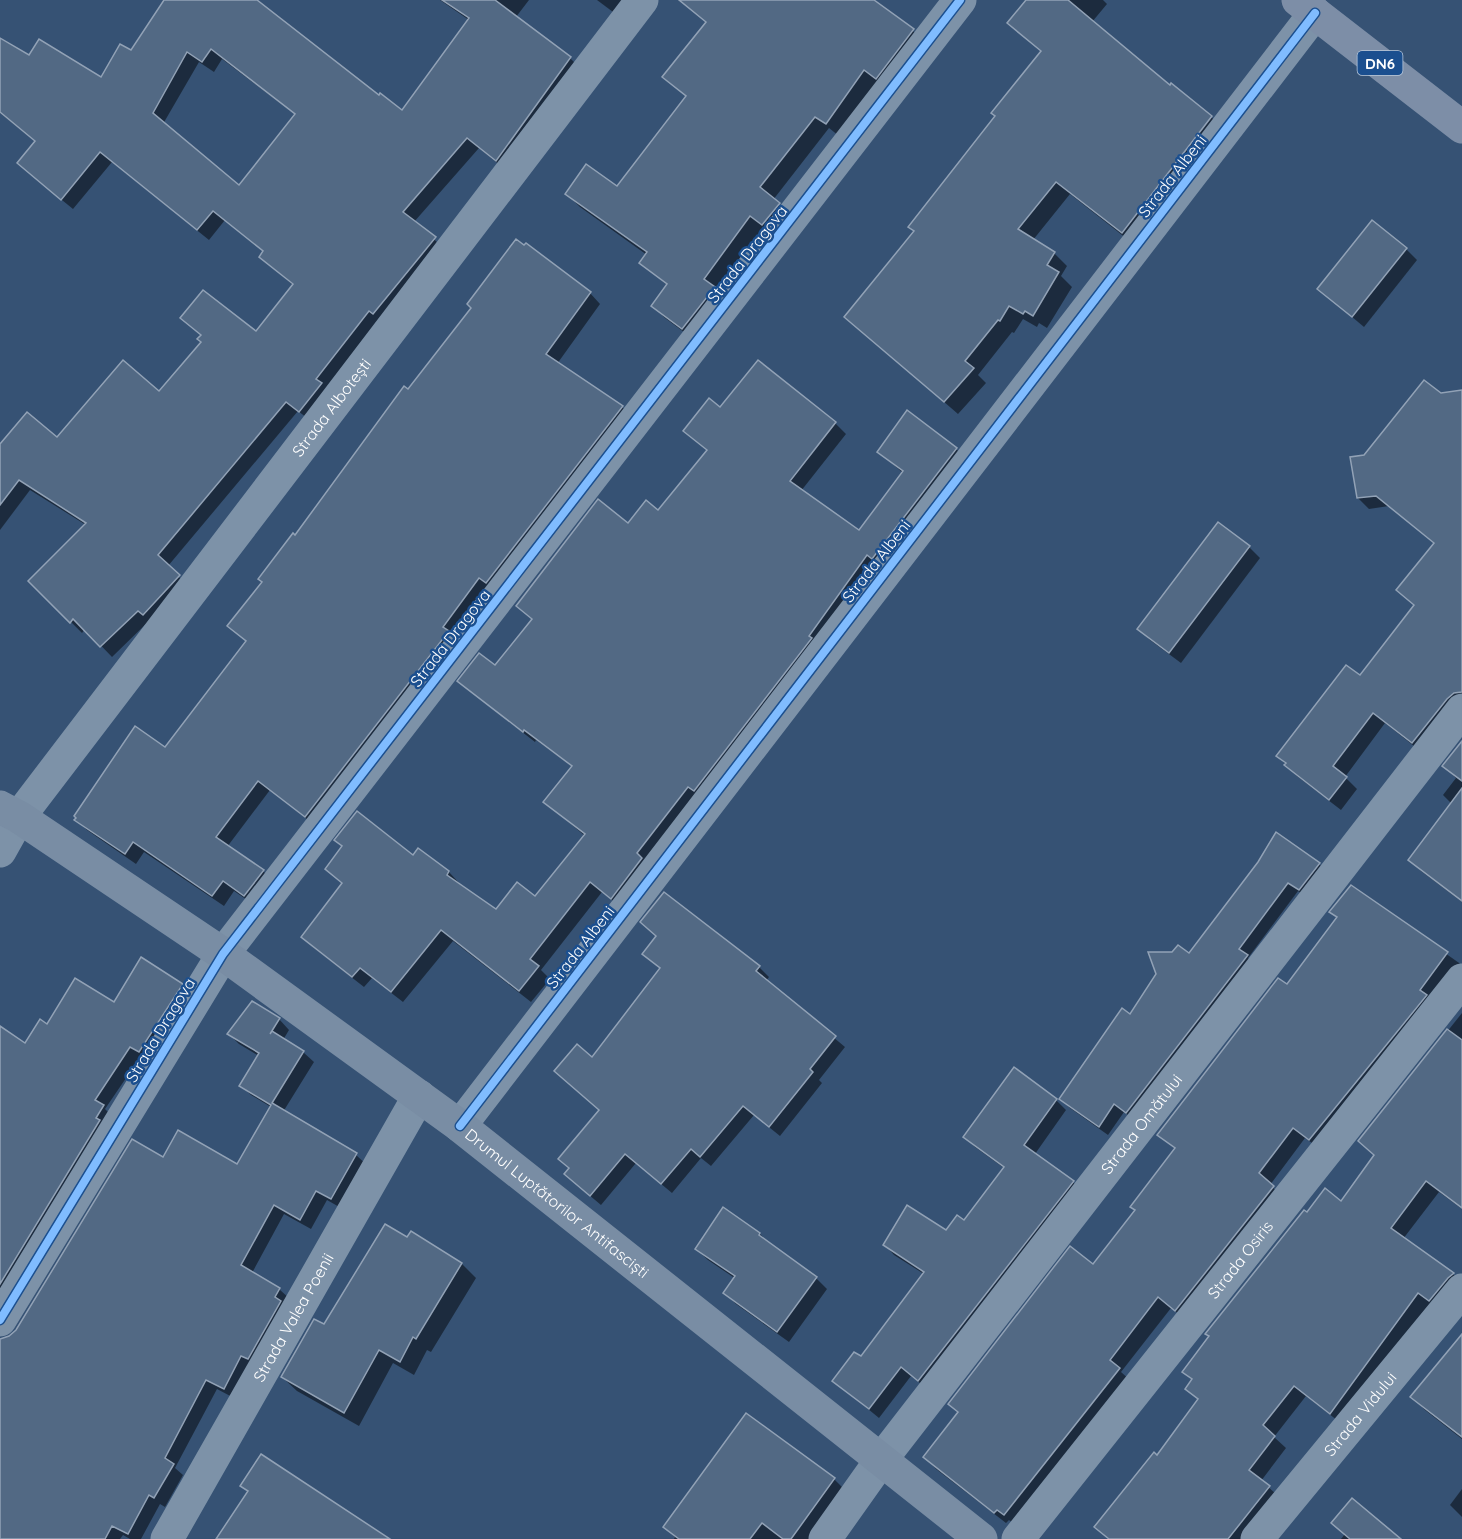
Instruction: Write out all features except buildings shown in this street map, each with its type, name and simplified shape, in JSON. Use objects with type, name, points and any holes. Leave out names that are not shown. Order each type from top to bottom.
[{"type":"main road","name":"DN6","points":[[1307,6],[1462,127]]},
{"type":"street","name":"Strada Albotești","points":[[0,850],[10,812],[642,0]]},
{"type":"street","name":"Strada Dragova","points":[[0,1320],[223,954],[960,0]]},
{"type":"street","name":"Strada Albeni","points":[[460,1126],[1307,6]]},
{"type":"street","name":"Strada Omătului","points":[[825,1539],[881,1460],[1462,710]]},
{"type":"street","name":"Drumul Luptătorilor Antifasciști","points":[[10,812],[223,954],[460,1126],[981,1539]]},
{"type":"street","name":"Strada Osiris","points":[[1018,1539],[1462,980]]},
{"type":"street","name":"Strada Valea Poenii","points":[[167,1539],[419,1096]]},
{"type":"street","name":"Strada Vidului","points":[[1257,1539],[1462,1290]]},
{"type":"cycle path","points":[[0,1320],[223,954],[960,0]]},
{"type":"cycle path","points":[[460,1126],[1315,13]]}]
